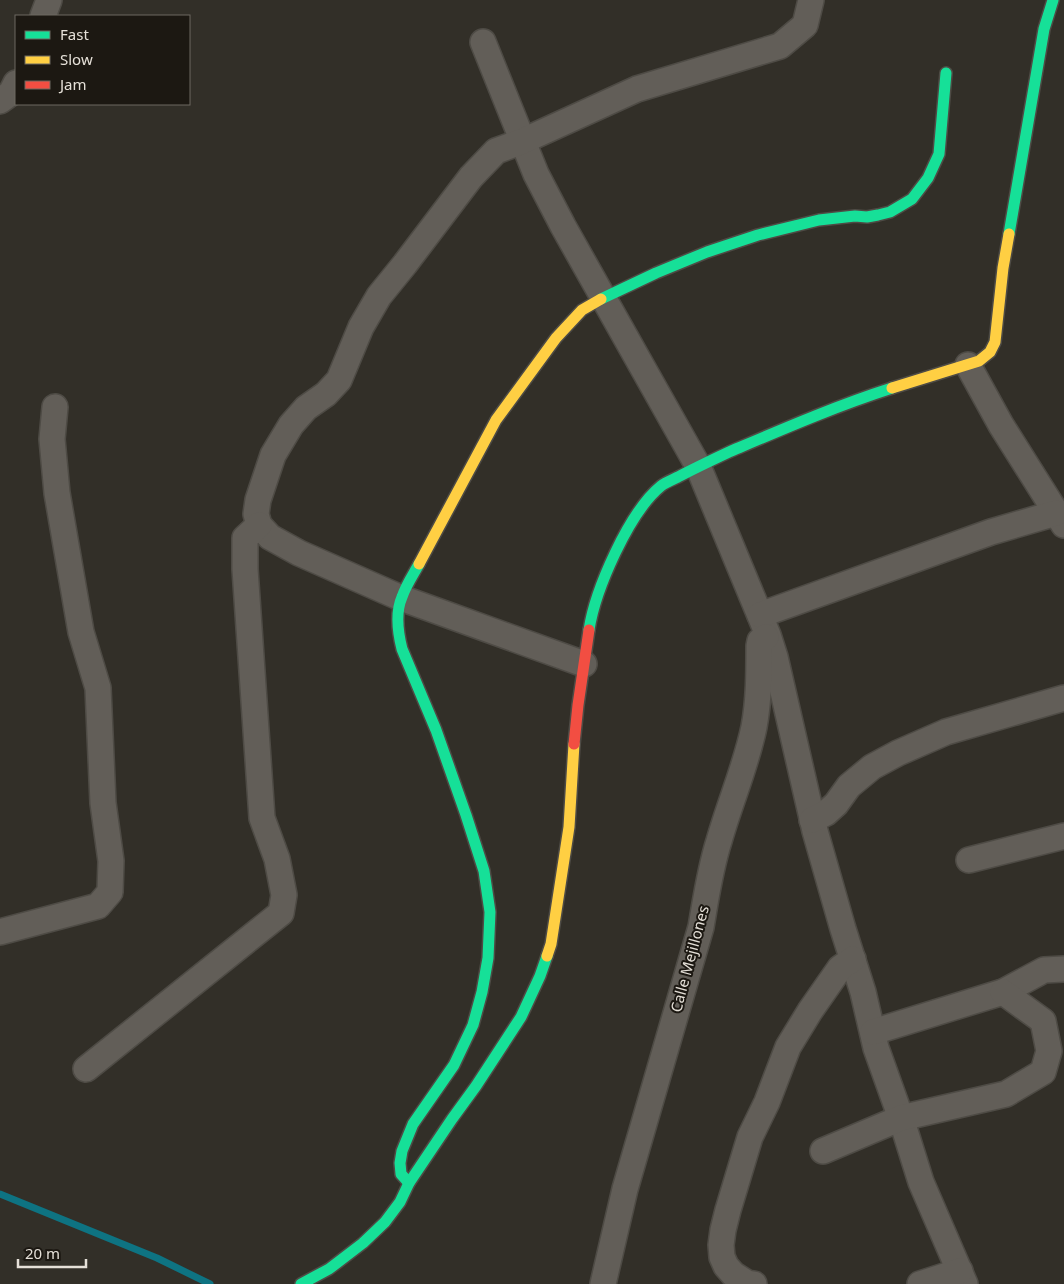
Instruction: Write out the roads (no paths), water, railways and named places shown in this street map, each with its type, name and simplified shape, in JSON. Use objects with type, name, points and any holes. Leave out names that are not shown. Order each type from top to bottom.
[{"type":"street","points":[[43,15],[49,0]]},
{"type":"street","points":[[584,664],[402,598],[299,553],[270,537],[259,525],[256,514],[258,500],[273,455],[291,425],[306,408],[326,394],[339,380],[361,327],[379,296],[406,264],[471,176],[496,151],[523,141],[637,89],[780,46],[805,25],[811,0]]},
{"type":"street","points":[[301,1284],[329,1270],[363,1244],[386,1222],[400,1202],[409,1183],[521,1017],[540,976],[551,944],[569,827],[572,760],[590,626],[599,593],[614,557],[632,523],[649,498],[662,485],[698,466],[794,424],[868,396],[979,362],[990,352],[995,342],[1003,268],[1044,29],[1053,0]]},
{"type":"street","points":[[483,42],[536,174],[563,226],[698,466],[764,625],[775,657],[812,820],[863,992],[876,1048],[921,1182],[963,1277],[920,1284]]},
{"type":"street","points":[[409,1183],[401,1174],[402,1151],[413,1124],[454,1065],[473,1025],[482,992],[488,958],[490,912],[484,871],[466,814],[436,730],[402,649],[398,619],[402,598],[456,492],[496,420],[556,338],[582,310],[604,297],[656,273],[708,252],[758,235],[819,220],[878,215],[890,212],[912,199],[934,166],[939,154],[946,73]]},
{"type":"street","points":[[0,101],[11,93],[15,85]]},
{"type":"street","points":[[764,625],[991,532],[1060,519],[1001,426],[968,365]]},
{"type":"street","points":[[0,932],[98,906],[110,892],[111,861],[103,803],[98,688],[80,632],[56,493],[52,439],[56,407]]},
{"type":"street","points":[[86,1069],[281,913],[284,896],[277,859],[262,818],[245,569],[245,538],[259,525]]},
{"type":"street","name":"Calle Mejillones","points":[[604,1284],[625,1189],[700,927],[708,883],[719,841],[752,735],[759,685],[759,646],[764,625]]},
{"type":"street","points":[[812,820],[826,813],[836,804],[849,786],[872,767],[898,753],[946,732],[1064,698]]},
{"type":"street","points":[[970,860],[1064,836]]},
{"type":"street","points":[[754,1284],[747,1283],[733,1274],[726,1266],[722,1257],[721,1245],[728,1210],[750,1137],[767,1102],[788,1047],[840,968],[853,960]]},
{"type":"street","points":[[873,1032],[1003,992],[1044,970],[1064,969]]},
{"type":"street","points":[[823,1151],[901,1118],[1006,1094],[1043,1072],[1049,1051],[1043,1021],[1003,992]]},
{"type":"waterway","points":[[0,1194],[157,1258],[210,1284]]}]
